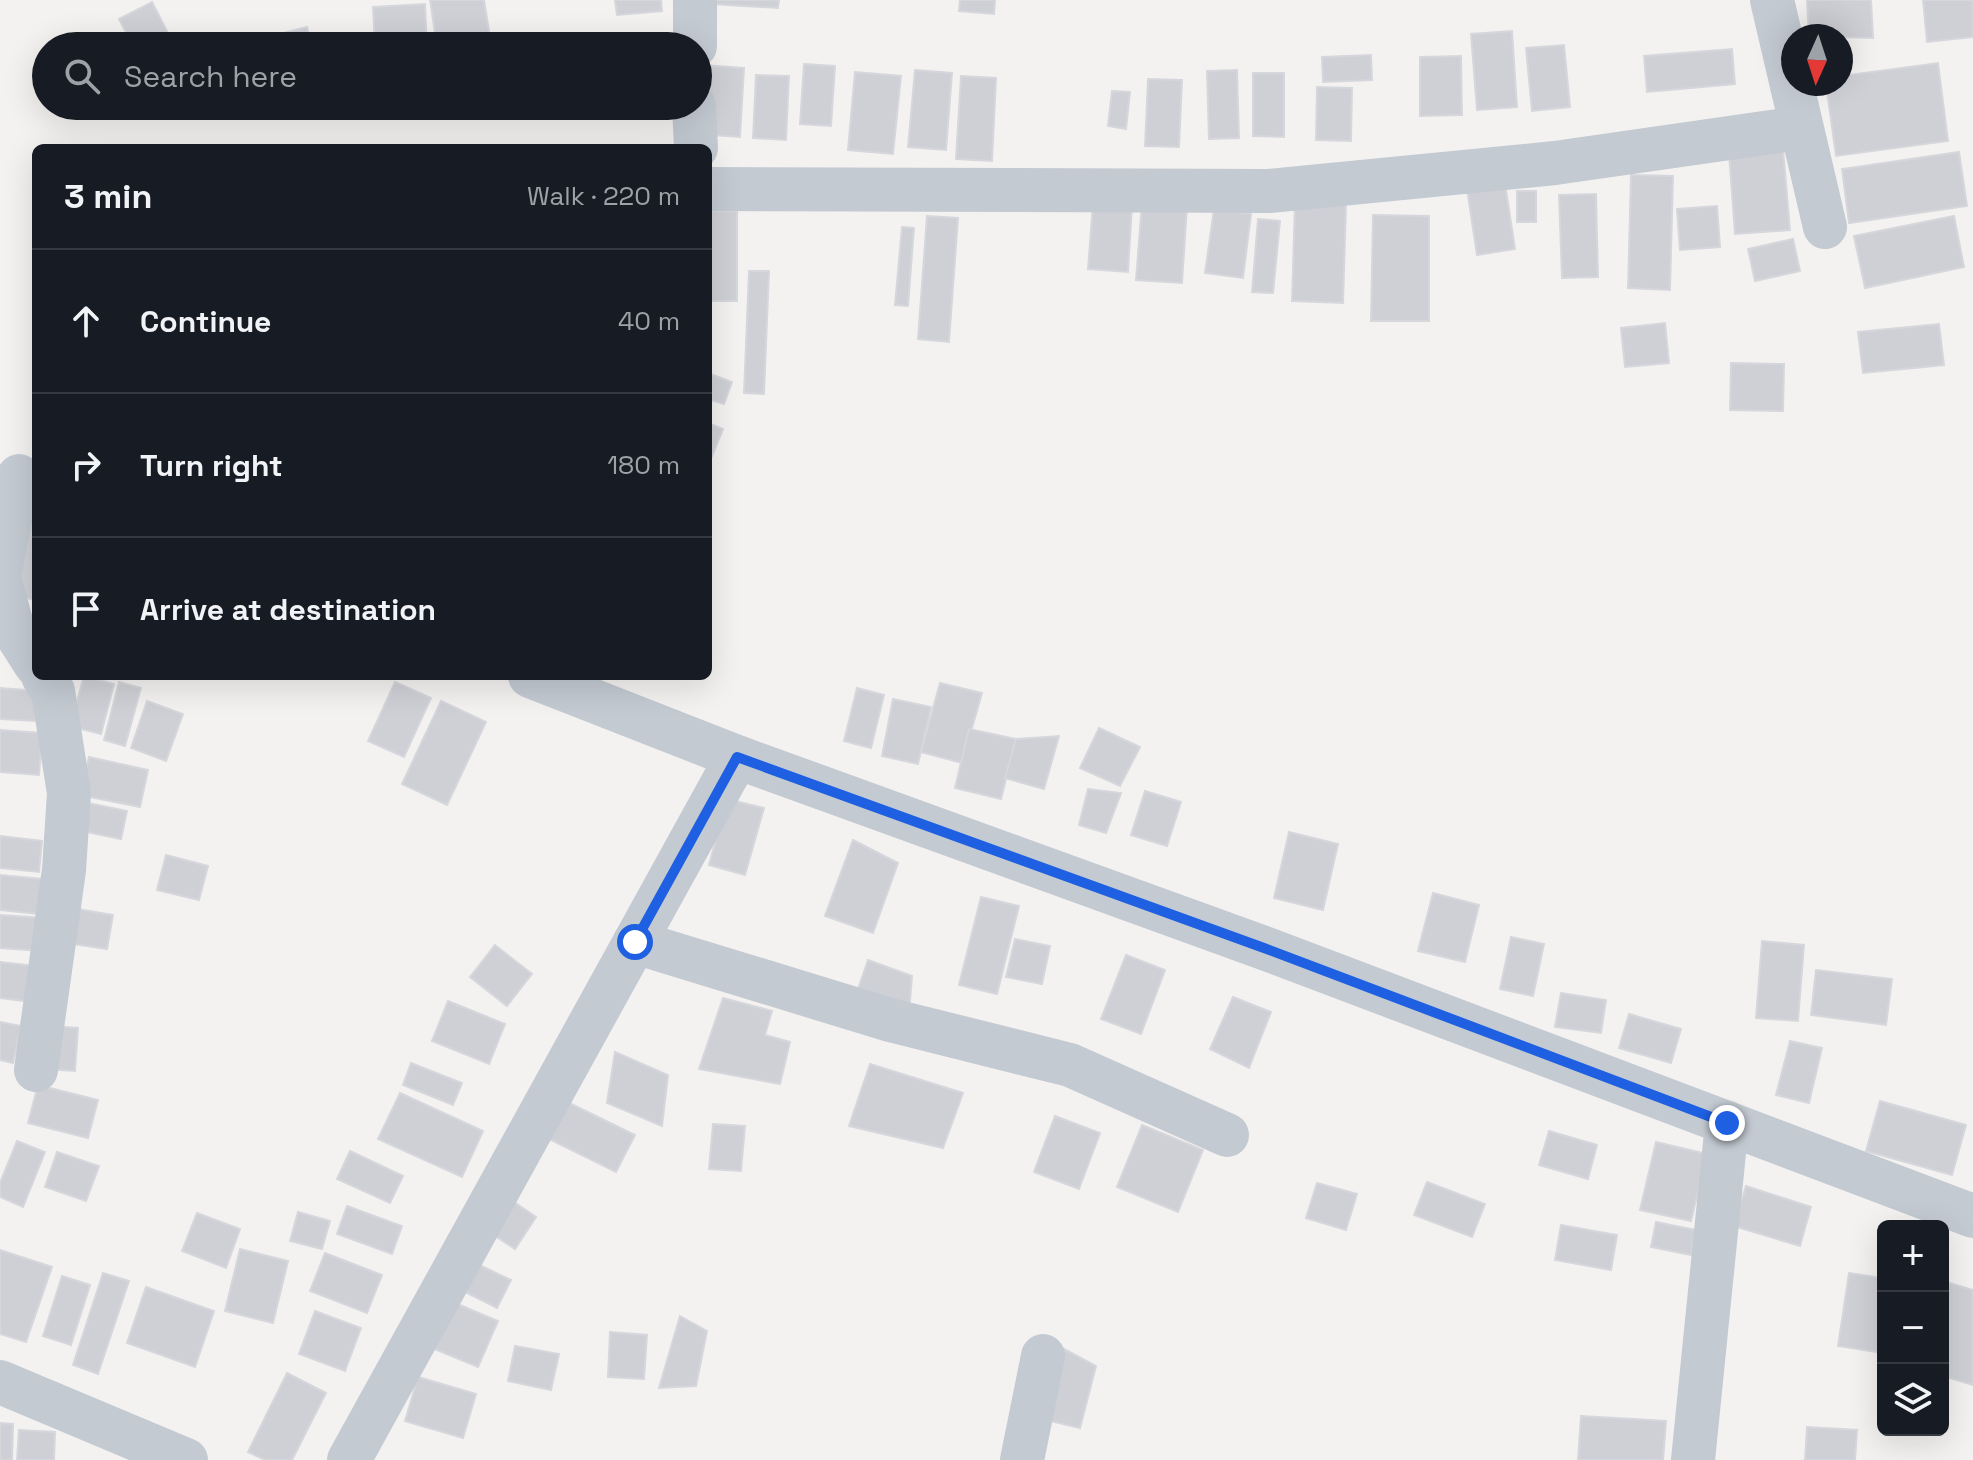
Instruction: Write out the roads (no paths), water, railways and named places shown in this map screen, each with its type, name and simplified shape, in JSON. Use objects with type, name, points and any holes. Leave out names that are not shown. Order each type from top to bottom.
[{"type":"street","points":[[695,0],[695,32]]},
{"type":"street","points":[[1772,0],[1799,128],[1825,227]]},
{"type":"street","points":[[695,120],[696,144]]},
{"type":"street","points":[[712,189],[1269,191],[1555,163],[1799,128]]},
{"type":"street","points":[[0,569],[18,476]]},
{"type":"street","points":[[0,582],[13,629],[32,659]]},
{"type":"street","points":[[36,1070],[64,870],[69,793],[53,691],[46,680]]},
{"type":"street","points":[[540,680],[737,757],[1250,942],[1973,1216]]},
{"type":"street","points":[[349,1460],[737,757]]},
{"type":"street","points":[[635,942],[890,1020],[1070,1065],[1227,1135]]},
{"type":"street","points":[[1693,1460],[1727,1123]]},
{"type":"street","points":[[1022,1460],[1043,1356]]},
{"type":"street","points":[[0,1382],[186,1460]]}]
